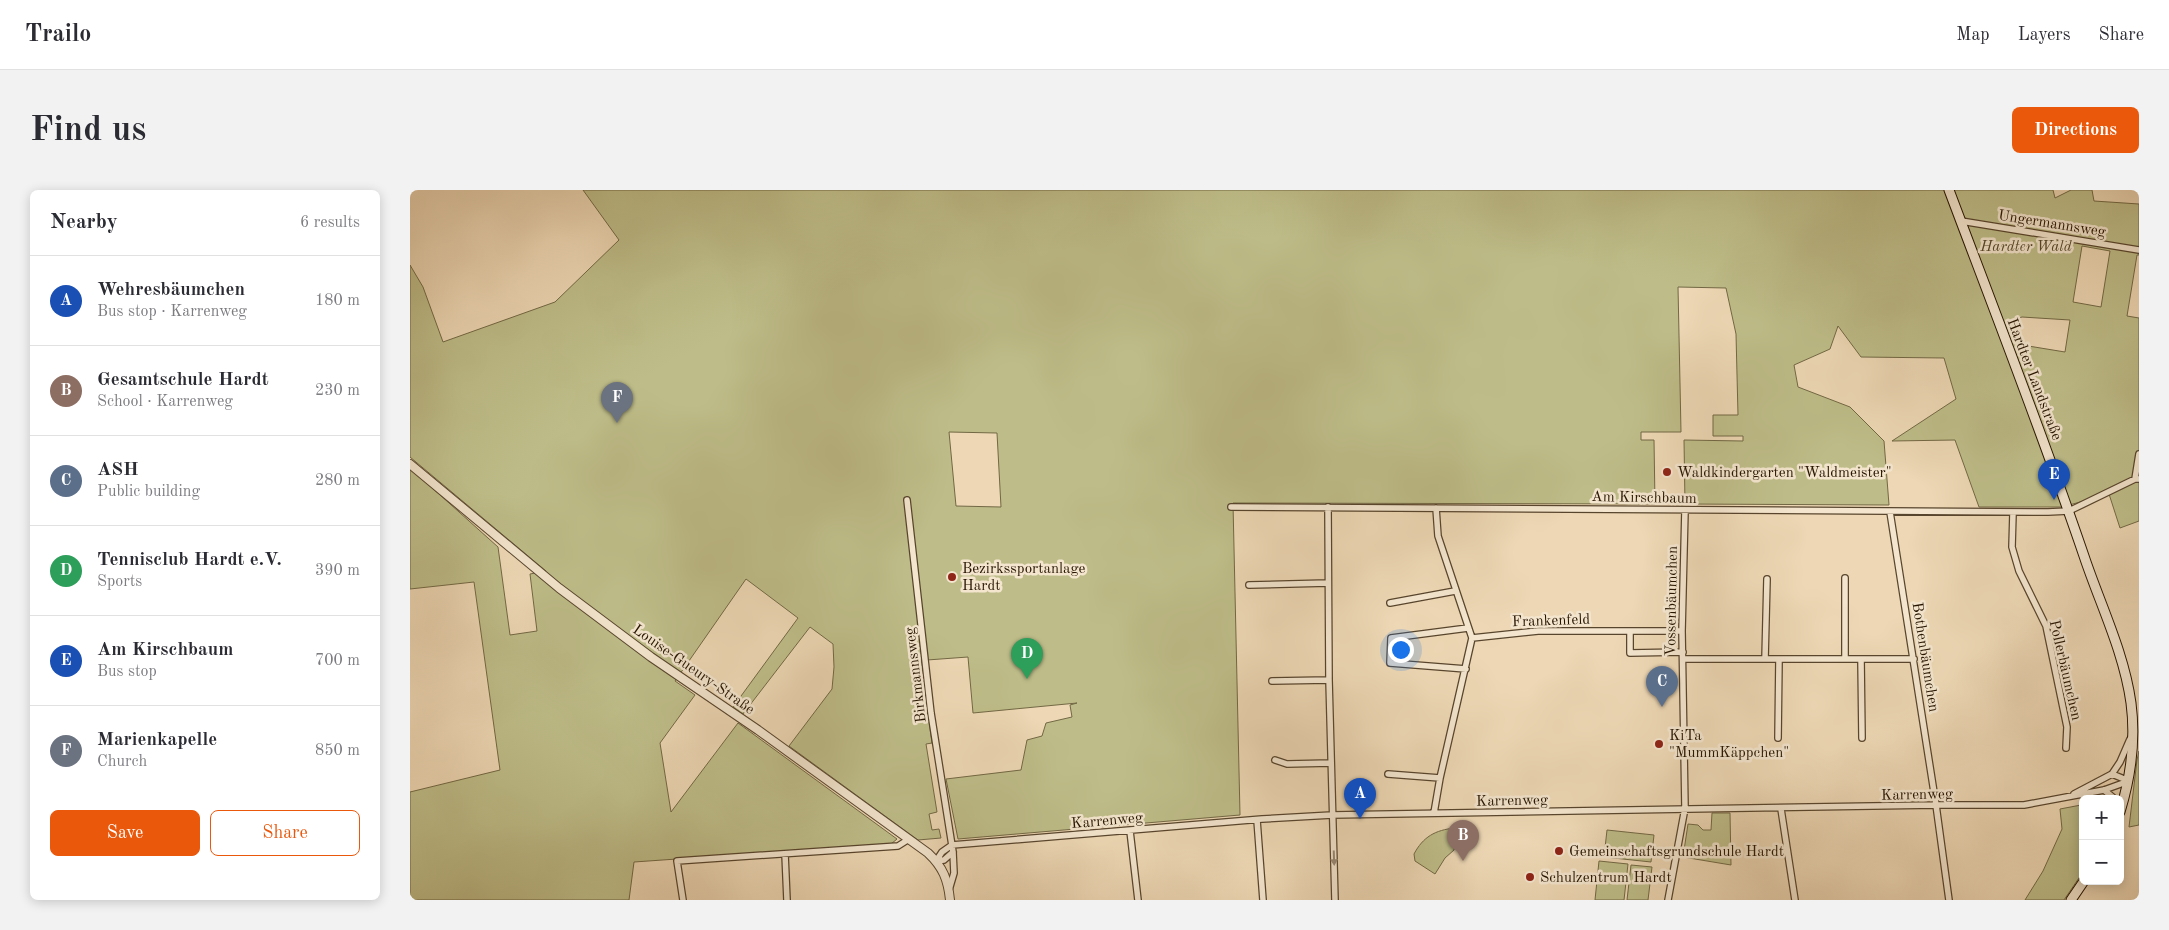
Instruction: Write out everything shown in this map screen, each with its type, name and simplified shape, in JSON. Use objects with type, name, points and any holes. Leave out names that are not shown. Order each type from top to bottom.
[{"type":"main road","name":"Hardter Landstraße","points":[[1949,190],[2069,511],[2122,666],[2131,703],[2133,733],[2129,781],[2124,798]]},
{"type":"main road","points":[[2071,900],[2081,885]]},
{"type":"street","name":"Ungermannsweg","points":[[1961,222],[2139,250]]},
{"type":"street","points":[[2137,479],[2139,454]]},
{"type":"street","name":"Louise-Gueury-Straße","points":[[410,464],[559,588],[651,657],[758,730],[909,839],[936,861],[945,874],[949,896]]},
{"type":"street","name":"Am Kirschbaum","points":[[1231,507],[1328,506],[2013,513],[2069,511],[2137,479]]},
{"type":"street","name":"Birkmannsweg","points":[[907,500],[931,713],[952,845]]},
{"type":"street","points":[[1328,506],[1330,763],[1335,900]]},
{"type":"street","points":[[1434,813],[1440,778],[1472,638],[1438,536],[1436,508]]},
{"type":"street","name":"Vossenbäumchen","points":[[1668,900],[1685,808],[1682,631],[1685,510]]},
{"type":"street","name":"Bothenbäumchen","points":[[1890,512],[1914,659],[1949,900]]},
{"type":"street","name":"Pollerbäumchen","points":[[2013,513],[2012,547],[2019,571],[2046,626],[2067,727],[2066,748]]},
{"type":"street","points":[[1845,578],[1845,659]]},
{"type":"street","points":[[1765,659],[1767,579]]},
{"type":"street","points":[[1249,585],[1328,583]]},
{"type":"street","points":[[1390,603],[1455,591]]},
{"type":"street","points":[[1466,668],[1390,663],[1391,638],[1468,628]]},
{"type":"street","name":"Frankenfeld","points":[[1472,638],[1538,632],[1682,631]]},
{"type":"street","points":[[1630,632],[1630,652],[1765,659],[1914,659]]},
{"type":"street","points":[[1778,738],[1779,659]]},
{"type":"street","points":[[1861,659],[1862,738]]},
{"type":"street","points":[[1272,681],[1329,680]]},
{"type":"street","points":[[2129,781],[2112,774],[2120,762],[2133,733]]},
{"type":"street","points":[[1275,760],[1287,764],[1330,763]]},
{"type":"street","points":[[1388,774],[1440,778]]},
{"type":"street","name":"Karrenweg","points":[[2072,795],[2112,774]]},
{"type":"street","name":"Karrenweg","points":[[952,845],[1332,815],[1685,808],[1780,809],[2024,805],[2104,790],[2129,781]]},
{"type":"street","points":[[2104,790],[2110,795]]},
{"type":"street","points":[[1780,809],[1795,900]]},
{"type":"street","points":[[1257,820],[1263,900]]},
{"type":"street","points":[[1130,831],[1138,900]]},
{"type":"street","points":[[683,900],[677,861],[898,846],[909,839]]},
{"type":"street","points":[[936,861],[942,852],[952,845],[954,873],[949,896]]},
{"type":"street","points":[[936,861],[944,860],[953,852]]},
{"type":"street","points":[[785,854],[788,900]]},
{"type":"green space","name":"Hardter Wald","points":[[583,190],[2053,190],[2055,198],[2071,190],[2092,190],[2094,201],[2139,204],[2139,255],[2137,255],[2127,316],[2139,318],[2139,521],[2120,528],[2109,494],[2062,507],[1979,507],[1955,440],[1892,441],[1956,399],[1944,358],[1861,357],[1838,326],[1830,349],[1794,365],[1798,387],[1850,407],[1884,441],[1889,505],[1685,504],[1684,440],[1743,441],[1743,436],[1713,436],[1713,415],[1738,415],[1736,334],[1726,288],[1678,287],[1681,432],[1641,432],[1641,440],[1654,440],[1655,504],[1233,503],[1240,815],[958,839],[946,779],[1021,770],[1027,740],[1042,736],[1046,723],[1072,717],[1070,705],[1077,703],[973,713],[968,657],[927,660],[921,661],[932,743],[926,744],[937,812],[929,814],[932,830],[939,829],[941,838],[918,840],[789,746],[832,689],[834,667],[833,644],[810,627],[743,714],[733,707],[798,618],[746,579],[675,681],[695,695],[660,743],[671,812],[738,723],[897,839],[891,844],[634,862],[629,900],[410,900],[410,792],[500,770],[474,582],[410,589],[410,468],[498,547],[510,635],[537,631],[530,574],[546,571],[410,457],[410,265],[423,287],[443,342],[555,302],[619,240]],"holes":[[[2082,246],[2110,251],[2101,307],[2073,302]],[[2022,317],[2070,320],[2065,352],[2016,344],[2008,322]],[[949,432],[997,433],[1001,507],[956,506]]]},
{"type":"green space","points":[[2139,751],[2139,825],[2129,827],[2137,760]]},
{"type":"green space","points":[[2079,805],[2079,878],[2064,900],[2025,900],[2043,871],[2062,829],[2060,809]]},
{"type":"green space","points":[[1712,813],[1730,813],[1731,865],[1683,857],[1688,824],[1698,825],[1703,830],[1711,830]]},
{"type":"green space","points":[[1455,828],[1454,850],[1445,858],[1435,874],[1415,861],[1414,854],[1421,843],[1430,835]]},
{"type":"green space","points":[[1607,830],[1654,835],[1651,862],[1604,857]]},
{"type":"green space","points":[[1599,861],[1628,864],[1624,900],[1595,900]]},
{"type":"green space","points":[[1631,865],[1652,867],[1648,900],[1627,900]]},
{"type":"place","name":"Marienkapelle","points":[[617,423]]},
{"type":"place","name":"Waldkindergarten \"Waldmeister\"","points":[[1667,472]]},
{"type":"place","name":"Am Kirschbaum","points":[[2054,500]]},
{"type":"place","name":"Bezirkssportanlage Hardt","points":[[952,577]]},
{"type":"place","name":"Tennisclub Hardt e.V.","points":[[1027,679]]},
{"type":"place","name":"ASH","points":[[1662,707]]},
{"type":"place","name":"KiTa \"MummKäppchen\"","points":[[1659,744]]},
{"type":"place","name":"Wehresbäumchen","points":[[1360,819]]},
{"type":"place","name":"Gemeinschaftsgrundschule Hardt","points":[[1559,851]]},
{"type":"place","name":"Gesamtschule Hardt","points":[[1463,861]]},
{"type":"place","name":"Schulzentrum Hardt","points":[[1530,877]]}]
